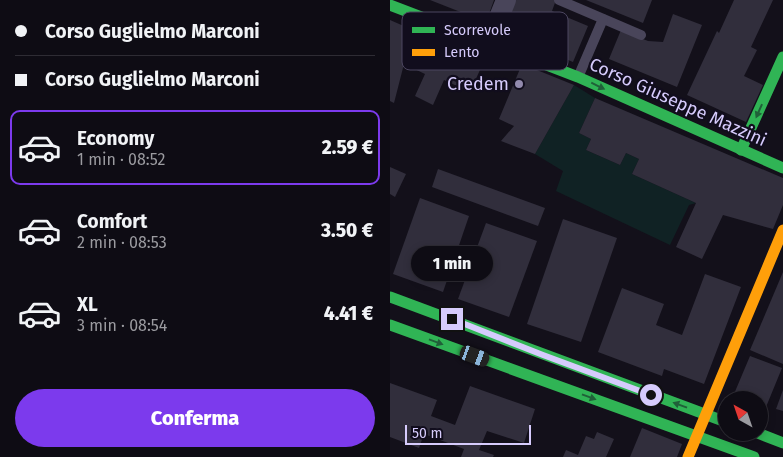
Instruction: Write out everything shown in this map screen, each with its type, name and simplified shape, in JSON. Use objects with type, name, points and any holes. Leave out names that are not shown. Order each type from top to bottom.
[{"type":"street","points":[[501,12],[506,0]]},
{"type":"street","name":"Corso Giuseppe Mazzini","points":[[390,5],[409,12]]},
{"type":"street","points":[[741,150],[783,57]]},
{"type":"street","name":"Corso Giuseppe Mazzini","points":[[560,70],[783,168]]},
{"type":"street","points":[[776,72],[781,90]]},
{"type":"street","points":[[759,158],[776,154]]},
{"type":"street","points":[[688,457],[783,230]]},
{"type":"street","points":[[390,297],[718,419]]},
{"type":"street","points":[[390,325],[754,457]]},
{"type":"street","points":[[458,350],[468,325]]},
{"type":"street","points":[[560,386],[569,365]]},
{"type":"street","points":[[768,437],[783,443]]},
{"type":"lane","points":[[559,0],[641,35]]},
{"type":"lane","points":[[578,77],[603,19]]},
{"type":"shaded area","points":[[574,85],[595,98],[579,133],[591,139],[586,150],[620,165],[626,153],[639,159],[632,174],[696,203],[689,205],[670,245],[556,191],[563,171],[535,154]]},
{"type":"building","points":[[430,0],[494,0],[490,12],[461,12]]},
{"type":"building","points":[[515,0],[556,0],[552,11],[554,12],[510,12]]},
{"type":"building","points":[[586,0],[652,0],[643,23]]},
{"type":"building","points":[[734,0],[773,0],[751,47],[757,50],[744,76],[763,85],[746,122],[687,95]]},
{"type":"building","points":[[673,14],[702,25],[677,87],[609,59],[621,30],[648,41],[663,42]]},
{"type":"building","points":[[568,18],[588,26],[573,62],[568,60]]},
{"type":"building","points":[[390,20],[402,25],[402,70],[394,103],[390,101]]},
{"type":"building","points":[[417,70],[480,70],[470,92],[444,80],[433,105],[415,96],[425,74]]},
{"type":"building","points":[[519,70],[537,70],[574,85],[535,154],[501,141],[514,126],[499,119]]},
{"type":"building","points":[[595,98],[783,178],[783,205],[773,229],[723,215],[702,259],[676,247],[696,203],[632,174],[639,159],[626,153],[620,165],[586,150],[591,139],[579,133]]},
{"type":"building","points":[[390,167],[406,174],[395,197],[390,194]]},
{"type":"building","points":[[438,169],[545,208],[538,226],[432,187]]},
{"type":"building","points":[[420,198],[469,216],[443,292],[393,274]]},
{"type":"building","points":[[563,219],[617,238],[581,342],[527,324]]},
{"type":"building","points":[[486,223],[537,241],[509,317],[458,299]]},
{"type":"building","points":[[783,272],[783,364],[750,350]]},
{"type":"building","points":[[705,274],[741,287],[704,384],[664,369],[662,376],[598,352],[622,288],[664,304],[656,325],[682,335]]},
{"type":"building","points":[[750,356],[782,368],[768,402],[768,391],[735,391]]},
{"type":"building","points":[[390,383],[437,400],[431,416],[455,425],[470,386],[535,409],[524,443],[487,431],[479,450],[494,455],[493,457],[461,457],[464,449],[424,434],[419,448],[390,437]]},
{"type":"building","points":[[783,390],[783,411],[776,409]]},
{"type":"building","points":[[642,428],[682,444],[677,457],[630,457]]},
{"type":"building","points":[[597,432],[614,439],[606,457],[563,457],[566,450],[578,455],[586,436],[594,439]]},
{"type":"traffic: fast","points":[[390,5],[408,12]]},
{"type":"traffic: fast","points":[[741,150],[783,57]]},
{"type":"traffic: fast","points":[[560,70],[783,168]]},
{"type":"traffic: fast","points":[[390,297],[718,419]]},
{"type":"traffic: fast","points":[[390,325],[754,457]]},
{"type":"traffic: fast","points":[[768,437],[783,443]]},
{"type":"traffic: slow","points":[[688,457],[783,230]]},
{"type":"place","name":"Credem","points":[[519,84]]},
{"type":"route","points":[[452,319],[651,395]]}]
